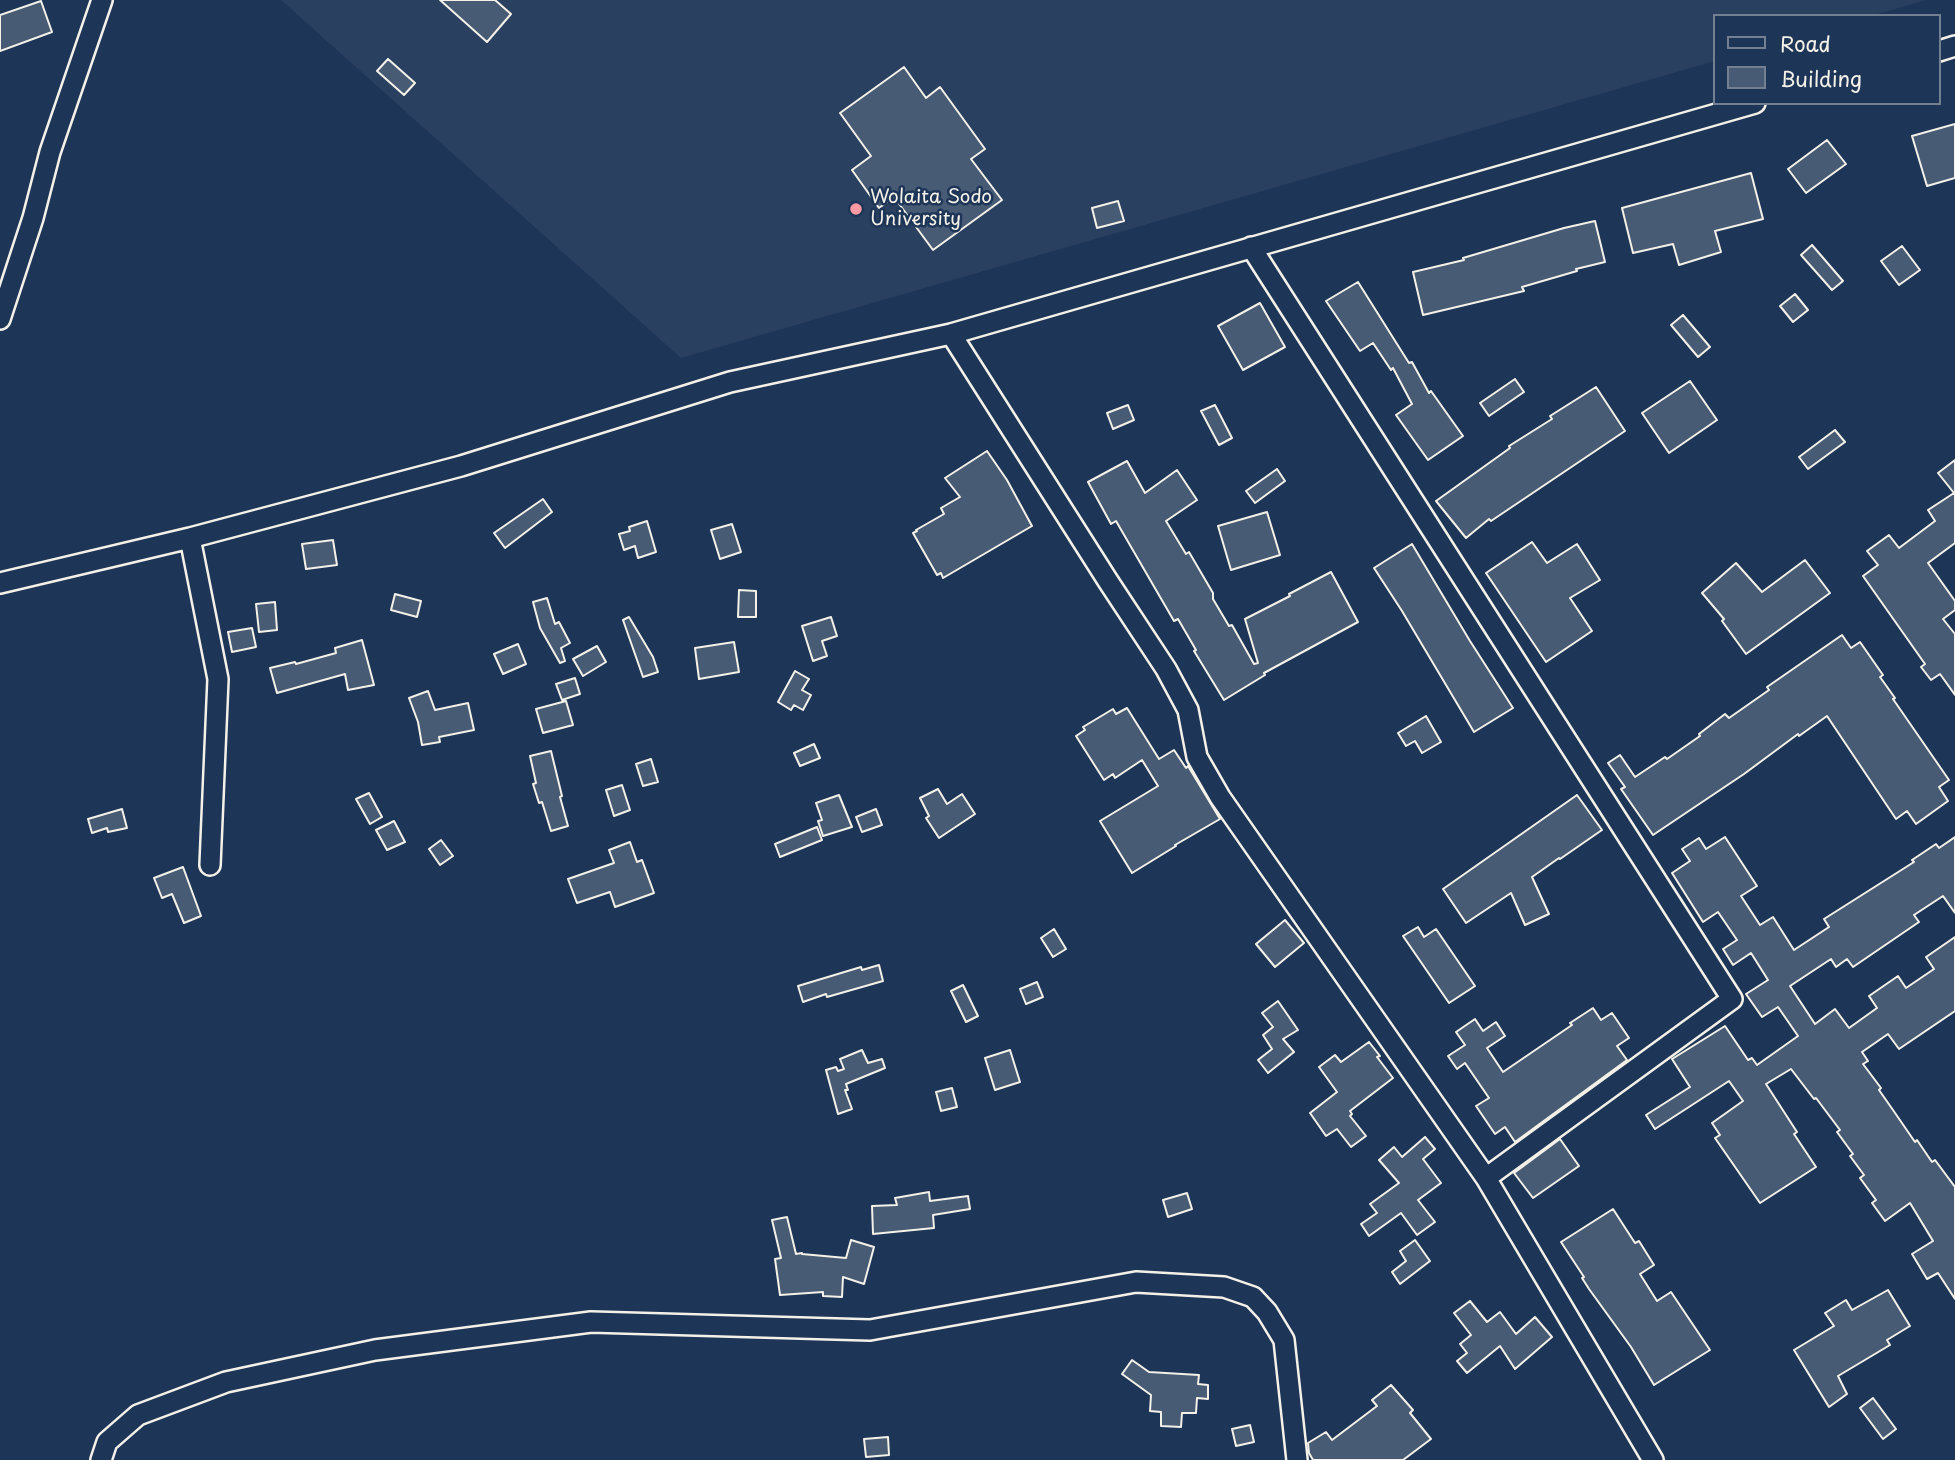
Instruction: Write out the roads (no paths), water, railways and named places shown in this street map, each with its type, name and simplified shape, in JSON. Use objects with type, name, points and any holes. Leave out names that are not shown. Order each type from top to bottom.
[{"type":"street","points":[[0,319],[33,218],[50,152],[102,0]]},
{"type":"street","points":[[0,583],[190,538],[461,466],[730,382],[951,334],[1748,105]]},
{"type":"street","points":[[1251,247],[1732,999],[1486,1178]]},
{"type":"street","points":[[951,334],[1166,669],[1188,710],[1197,757],[1220,797],[1486,1178],[1653,1460]]},
{"type":"street","points":[[190,538],[218,679],[210,865]]},
{"type":"street","points":[[101,1460],[107,1442],[138,1415],[226,1382],[375,1350],[591,1322],[870,1330],[1136,1282],[1224,1287],[1253,1297],[1283,1340],[1297,1460]]},
{"type":"place","name":"Wolaita Sodo University","points":[[856,209]]}]
